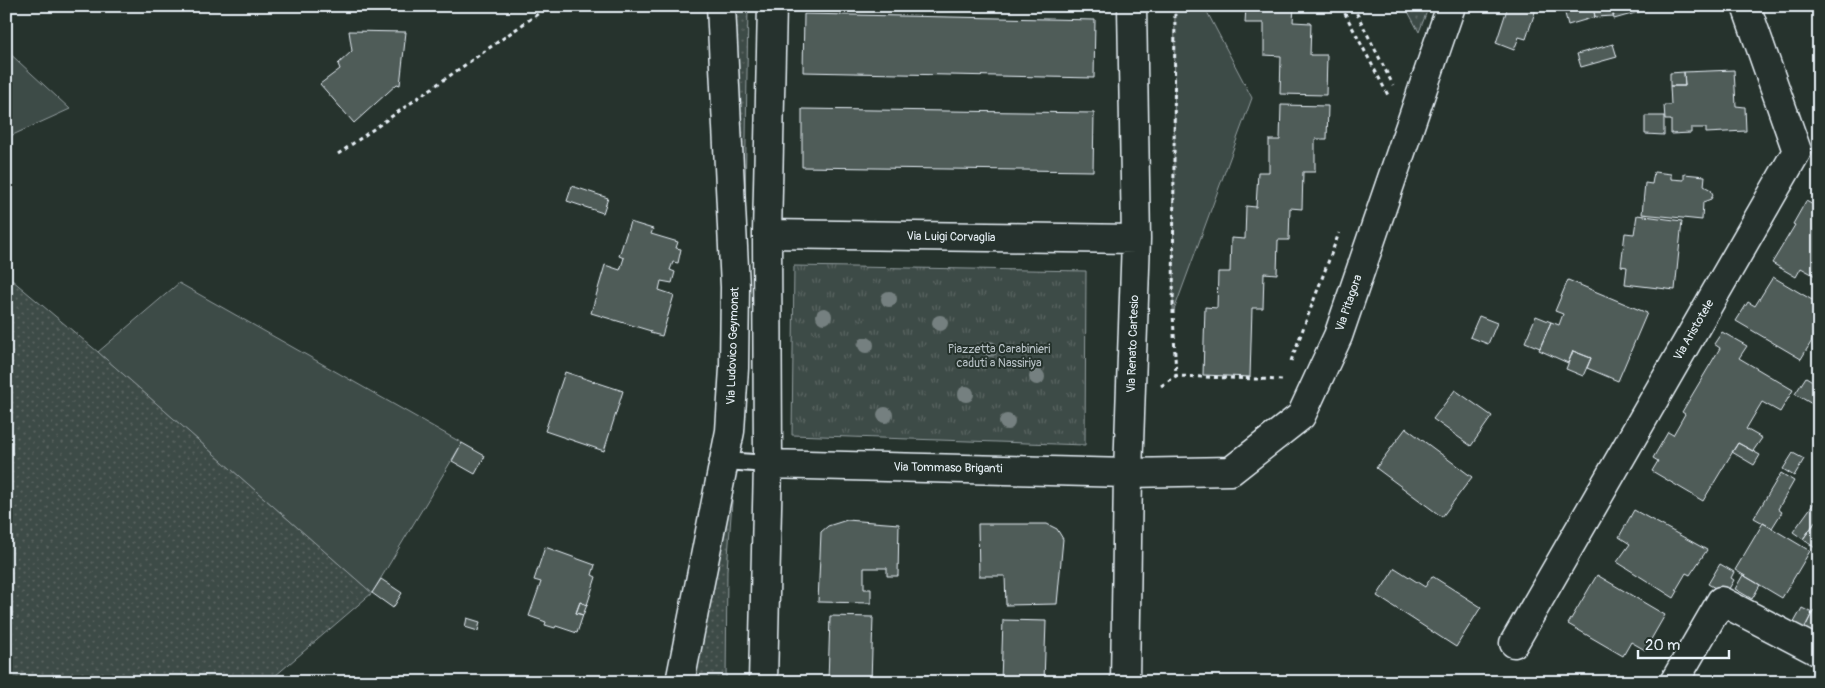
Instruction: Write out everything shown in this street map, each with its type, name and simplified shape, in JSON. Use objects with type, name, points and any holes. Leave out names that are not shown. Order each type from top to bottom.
[{"type":"street","name":"Via Ludovico Geymonat","points":[[680,682],[730,431],[734,368],[735,287],[721,6]]},
{"type":"street","points":[[764,682],[768,464],[767,234],[772,6]]},
{"type":"street","name":"Via Renato Cartesio","points":[[1125,682],[1128,473],[1136,239],[1132,6]]},
{"type":"street","name":"Via Pitagora","points":[[1128,473],[1231,471],[1301,416],[1338,336],[1451,6]]},
{"type":"street","name":"Via Aristotele","points":[[1514,643],[1797,151],[1746,6]]},
{"type":"street","name":"Via Luigi Corvaglia","points":[[767,234],[1136,239]]},
{"type":"street","name":"Via Tommaso Briganti","points":[[768,464],[1128,473]]},
{"type":"street","points":[[1674,682],[1721,601],[1819,652]]},
{"type":"lane","points":[[724,461],[768,464]]},
{"type":"path","points":[[338,154],[548,6]]},
{"type":"path","points":[[1175,6],[1173,313],[1176,376],[1289,380]]},
{"type":"path","points":[[1341,6],[1390,99]]},
{"type":"path","points":[[1291,362],[1342,226]]},
{"type":"path","points":[[1284,380],[1288,371]]},
{"type":"green space","points":[[736,6],[748,6],[744,274],[736,71]]},
{"type":"green space","points":[[1175,6],[1204,6],[1252,98],[1173,313]]},
{"type":"green space","points":[[1405,6],[1429,6],[1419,32]]},
{"type":"green space","points":[[6,50],[70,109],[6,138]]},
{"type":"green space","name":"Piazzetta Carabinieri caduti a Nassiriya","points":[[794,266],[1086,271],[1085,445],[792,435]]},
{"type":"green space","points":[[6,275],[98,352],[372,593],[268,682],[6,682]]},
{"type":"green space","points":[[179,283],[462,443],[372,593],[98,352]]},
{"type":"green space","points":[[733,488],[727,570],[726,682],[689,682],[725,491]]},
{"type":"building","points":[[1246,6],[1294,6],[1293,22],[1311,23],[1310,55],[1327,55],[1326,95],[1280,94],[1281,56],[1264,55],[1264,23],[1245,23]]},
{"type":"building","points":[[1508,6],[1537,6],[1526,39],[1519,37],[1514,50],[1496,43]]},
{"type":"building","points":[[1563,6],[1593,6],[1595,17],[1568,25]]},
{"type":"building","points":[[1593,6],[1611,6],[1614,16],[1595,17]]},
{"type":"building","points":[[1611,6],[1660,6],[1614,19]]},
{"type":"building","points":[[804,14],[1095,20],[1094,78],[803,72]]},
{"type":"building","points":[[349,31],[406,32],[400,85],[397,84],[354,123],[320,84],[340,69],[338,64],[352,51]]},
{"type":"building","points":[[1613,44],[1617,57],[1581,67],[1577,54]]},
{"type":"building","points":[[1734,70],[1736,106],[1745,107],[1746,131],[1706,133],[1706,128],[1691,128],[1691,133],[1671,134],[1671,120],[1665,120],[1664,105],[1671,105],[1670,86],[1685,86],[1684,72]]},
{"type":"building","points":[[1684,72],[1685,86],[1670,86],[1670,73]]},
{"type":"building","points":[[1281,105],[1328,106],[1327,139],[1315,139],[1315,172],[1303,172],[1302,209],[1290,208],[1289,240],[1278,240],[1277,274],[1264,273],[1263,308],[1252,308],[1250,377],[1203,375],[1205,307],[1217,308],[1218,272],[1230,272],[1231,238],[1245,239],[1246,206],[1256,207],[1258,172],[1269,172],[1269,140],[1280,140]]},
{"type":"building","points":[[802,109],[1094,113],[1093,171],[802,167]]},
{"type":"building","points":[[1645,116],[1664,116],[1664,135],[1645,134]]},
{"type":"building","points":[[1654,172],[1671,174],[1671,179],[1684,180],[1684,174],[1705,176],[1704,186],[1711,190],[1713,195],[1711,199],[1703,202],[1702,220],[1642,214],[1645,183],[1652,184]]},
{"type":"building","points":[[572,186],[608,198],[603,213],[567,201]]},
{"type":"building","points":[[1806,201],[1819,208],[1819,278],[1801,268],[1796,277],[1772,263],[1795,225],[1793,224]]},
{"type":"building","points":[[1637,215],[1682,221],[1675,290],[1625,284],[1627,267],[1621,266],[1625,233],[1634,234]]},
{"type":"building","points":[[630,222],[653,229],[651,234],[678,242],[676,248],[681,249],[678,263],[673,262],[670,270],[675,272],[672,283],[661,281],[659,290],[674,295],[662,336],[591,313],[605,265],[620,270],[624,258],[619,256]]},
{"type":"building","points":[[1773,277],[1819,304],[1819,329],[1801,359],[1736,321],[1748,302],[1755,306]]},
{"type":"building","points":[[1568,280],[1647,313],[1618,381],[1587,368],[1591,358],[1573,351],[1568,363],[1539,350],[1551,322],[1559,325],[1563,314],[1555,311]]},
{"type":"building","points":[[1479,316],[1497,323],[1488,344],[1470,337]]},
{"type":"building","points":[[1536,316],[1551,322],[1540,348],[1525,342]]},
{"type":"building","points":[[1722,332],[1747,346],[1739,358],[1793,390],[1780,412],[1762,402],[1746,429],[1762,438],[1753,451],[1738,443],[1703,501],[1652,471],[1658,461],[1653,458],[1668,432],[1673,435],[1685,414],[1682,412],[1720,348],[1714,344]]},
{"type":"building","points":[[1573,351],[1591,358],[1583,376],[1566,369]]},
{"type":"building","points":[[565,372],[623,391],[604,451],[545,431]]},
{"type":"building","points":[[1806,377],[1819,385],[1819,408],[1795,394]]},
{"type":"building","points":[[1455,390],[1492,416],[1471,446],[1433,419]]},
{"type":"building","points":[[1406,428],[1472,477],[1442,517],[1376,468]]},
{"type":"building","points":[[462,443],[485,456],[475,474],[452,461]]},
{"type":"building","points":[[1738,443],[1760,455],[1754,465],[1732,452]]},
{"type":"building","points":[[1793,453],[1804,459],[1794,476],[1783,469]]},
{"type":"building","points":[[1781,473],[1794,481],[1778,509],[1782,512],[1772,528],[1754,518]]},
{"type":"building","points":[[1817,499],[1819,500],[1819,517],[1803,539],[1793,532]]},
{"type":"building","points":[[1634,510],[1707,550],[1690,575],[1686,573],[1676,590],[1678,591],[1674,598],[1617,562],[1630,544],[1619,537]]},
{"type":"building","points":[[1819,517],[1819,551],[1803,539]]},
{"type":"building","points":[[847,520],[899,524],[898,576],[887,576],[887,568],[864,568],[864,589],[871,589],[871,603],[818,602],[821,532],[828,526]]},
{"type":"building","points":[[1763,523],[1810,551],[1782,598],[1735,570]]},
{"type":"building","points":[[978,524],[1047,524],[1057,529],[1063,539],[1057,604],[1006,605],[1005,576],[979,576]]},
{"type":"building","points":[[545,547],[595,565],[592,575],[596,577],[587,605],[580,602],[576,613],[583,615],[577,633],[556,626],[555,628],[545,625],[546,622],[529,616],[541,582],[534,580]]},
{"type":"building","points":[[1720,564],[1734,572],[1731,578],[1734,580],[1726,594],[1708,584]]},
{"type":"building","points":[[1395,568],[1425,587],[1432,576],[1481,607],[1456,647],[1377,596]]},
{"type":"building","points":[[1597,575],[1665,615],[1645,650],[1631,642],[1623,656],[1568,624]]},
{"type":"building","points":[[1743,575],[1760,585],[1752,599],[1735,589]]},
{"type":"building","points":[[381,579],[402,593],[393,608],[372,593]]},
{"type":"building","points":[[580,602],[587,605],[583,615],[576,613]]},
{"type":"building","points":[[1802,608],[1812,613],[1802,633],[1791,628]]},
{"type":"building","points":[[1814,610],[1819,613],[1819,641],[1802,633]]},
{"type":"building","points":[[830,616],[873,617],[871,682],[828,682]]},
{"type":"building","points":[[467,618],[480,622],[478,631],[465,627]]},
{"type":"building","points":[[1003,620],[1046,621],[1044,682],[1001,682]]}]
